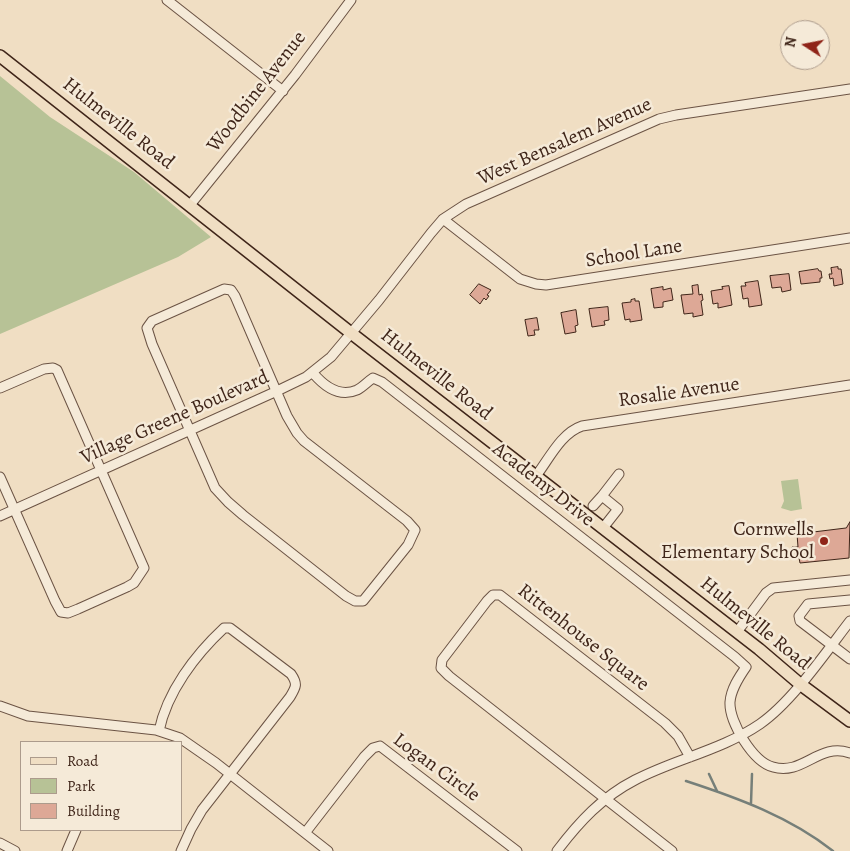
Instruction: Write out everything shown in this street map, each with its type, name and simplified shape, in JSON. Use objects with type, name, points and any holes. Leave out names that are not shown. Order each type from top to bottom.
[{"type":"main road","name":"Hulmeville Road","points":[[0,56],[351,333],[738,632],[800,684],[850,721]]},
{"type":"street","points":[[167,0],[283,91]]},
{"type":"street","name":"Woodbine Avenue","points":[[190,205],[283,91],[351,0]]},
{"type":"street","name":"West Bensalem Avenue","points":[[351,333],[443,219],[466,204],[659,119],[676,114],[850,89]]},
{"type":"street","name":"School Lane","points":[[443,219],[520,279],[536,284],[565,282],[850,238]]},
{"type":"street","points":[[224,289],[231,290],[292,425],[304,441],[407,521],[415,530],[408,545],[364,602],[355,601],[346,596],[228,502],[215,488],[190,431],[146,328],[152,320],[224,289]]},
{"type":"street","name":"Village Greene Boulevard","points":[[0,516],[190,431],[313,373],[331,357],[351,333]]},
{"type":"street","points":[[0,388],[44,368],[53,368],[62,380],[144,568],[134,583],[78,609],[64,613],[59,610],[0,478]]},
{"type":"street","name":"Academy Drive","points":[[313,373],[325,387],[342,392],[357,390],[372,378],[382,382],[735,657],[746,667],[734,687],[730,702],[732,718],[742,735]]},
{"type":"street","name":"Rosalie Avenue","points":[[536,476],[563,439],[571,431],[582,426],[850,385]]},
{"type":"street","points":[[594,506],[619,474]]},
{"type":"street","points":[[602,496],[618,509],[603,528]]},
{"type":"street","points":[[738,632],[766,593],[773,588],[850,580]]},
{"type":"street","name":"Rittenhouse Square","points":[[606,798],[441,668],[442,660],[493,595],[500,595],[512,603],[665,723],[678,736],[690,757]]},
{"type":"street","points":[[850,600],[808,604],[799,616],[800,621],[850,659]]},
{"type":"street","points":[[557,851],[582,820],[606,798],[635,780],[742,735],[769,717],[800,684],[850,621]]},
{"type":"street","points":[[158,731],[164,711],[178,683],[224,628],[230,628],[291,674],[297,683],[290,697],[202,810],[191,828],[181,851]]},
{"type":"street","points":[[0,706],[28,716],[158,731],[175,736],[188,742],[328,851]]},
{"type":"street","points":[[742,735],[756,757],[773,768],[795,767],[826,751],[850,753]]},
{"type":"street","name":"Logan Circle","points":[[305,833],[364,757],[373,748],[380,746],[517,851]]},
{"type":"street","points":[[606,798],[672,851]]},
{"type":"street","points":[[67,851],[76,831]]},
{"type":"street","points":[[0,843],[15,851]]},
{"type":"green space","points":[[0,76],[50,117],[134,172],[211,237],[178,257],[0,334]]},
{"type":"green space","points":[[798,479],[802,509],[791,511],[781,508],[784,501],[781,481]]},
{"type":"building","points":[[838,267],[838,269],[841,269],[843,284],[834,286],[833,278],[830,279],[829,274],[832,274],[831,268]]},
{"type":"building","points":[[818,269],[821,271],[822,278],[820,278],[820,282],[801,284],[799,272]]},
{"type":"building","points":[[789,274],[791,290],[782,292],[781,287],[772,288],[770,276]]},
{"type":"building","points":[[758,281],[762,305],[749,307],[748,298],[743,299],[741,286],[746,286],[745,283]]},
{"type":"building","points":[[479,284],[491,290],[486,300],[484,298],[480,304],[470,295]]},
{"type":"building","points":[[698,285],[699,295],[702,294],[703,300],[701,301],[703,315],[693,317],[693,313],[684,314],[681,295],[693,294],[692,286]]},
{"type":"building","points":[[729,286],[732,305],[718,308],[718,303],[713,304],[711,291]]},
{"type":"building","points":[[663,287],[663,290],[671,288],[673,300],[663,302],[663,307],[654,308],[651,289]]},
{"type":"building","points":[[635,299],[635,301],[639,301],[642,320],[630,322],[630,319],[625,320],[622,303],[631,302],[631,300]]},
{"type":"building","points":[[608,307],[609,320],[604,321],[605,325],[592,327],[589,309]]},
{"type":"building","points":[[576,310],[578,325],[575,326],[576,332],[565,334],[561,313]]},
{"type":"building","points":[[537,318],[539,330],[534,330],[535,335],[528,336],[525,320]]},
{"type":"building","name":"Cornwells Elementary School","points":[[850,522],[849,558],[800,563],[799,558],[793,558],[792,547],[798,547],[797,534],[846,528]]},
{"type":"waterway","points":[[709,774],[717,791]]},
{"type":"waterway","points":[[751,803],[752,774]]},
{"type":"waterway","points":[[686,781],[725,794],[781,818],[833,851]]},
{"type":"place","name":"Cornwells Elementary School","points":[[824,541]]}]
